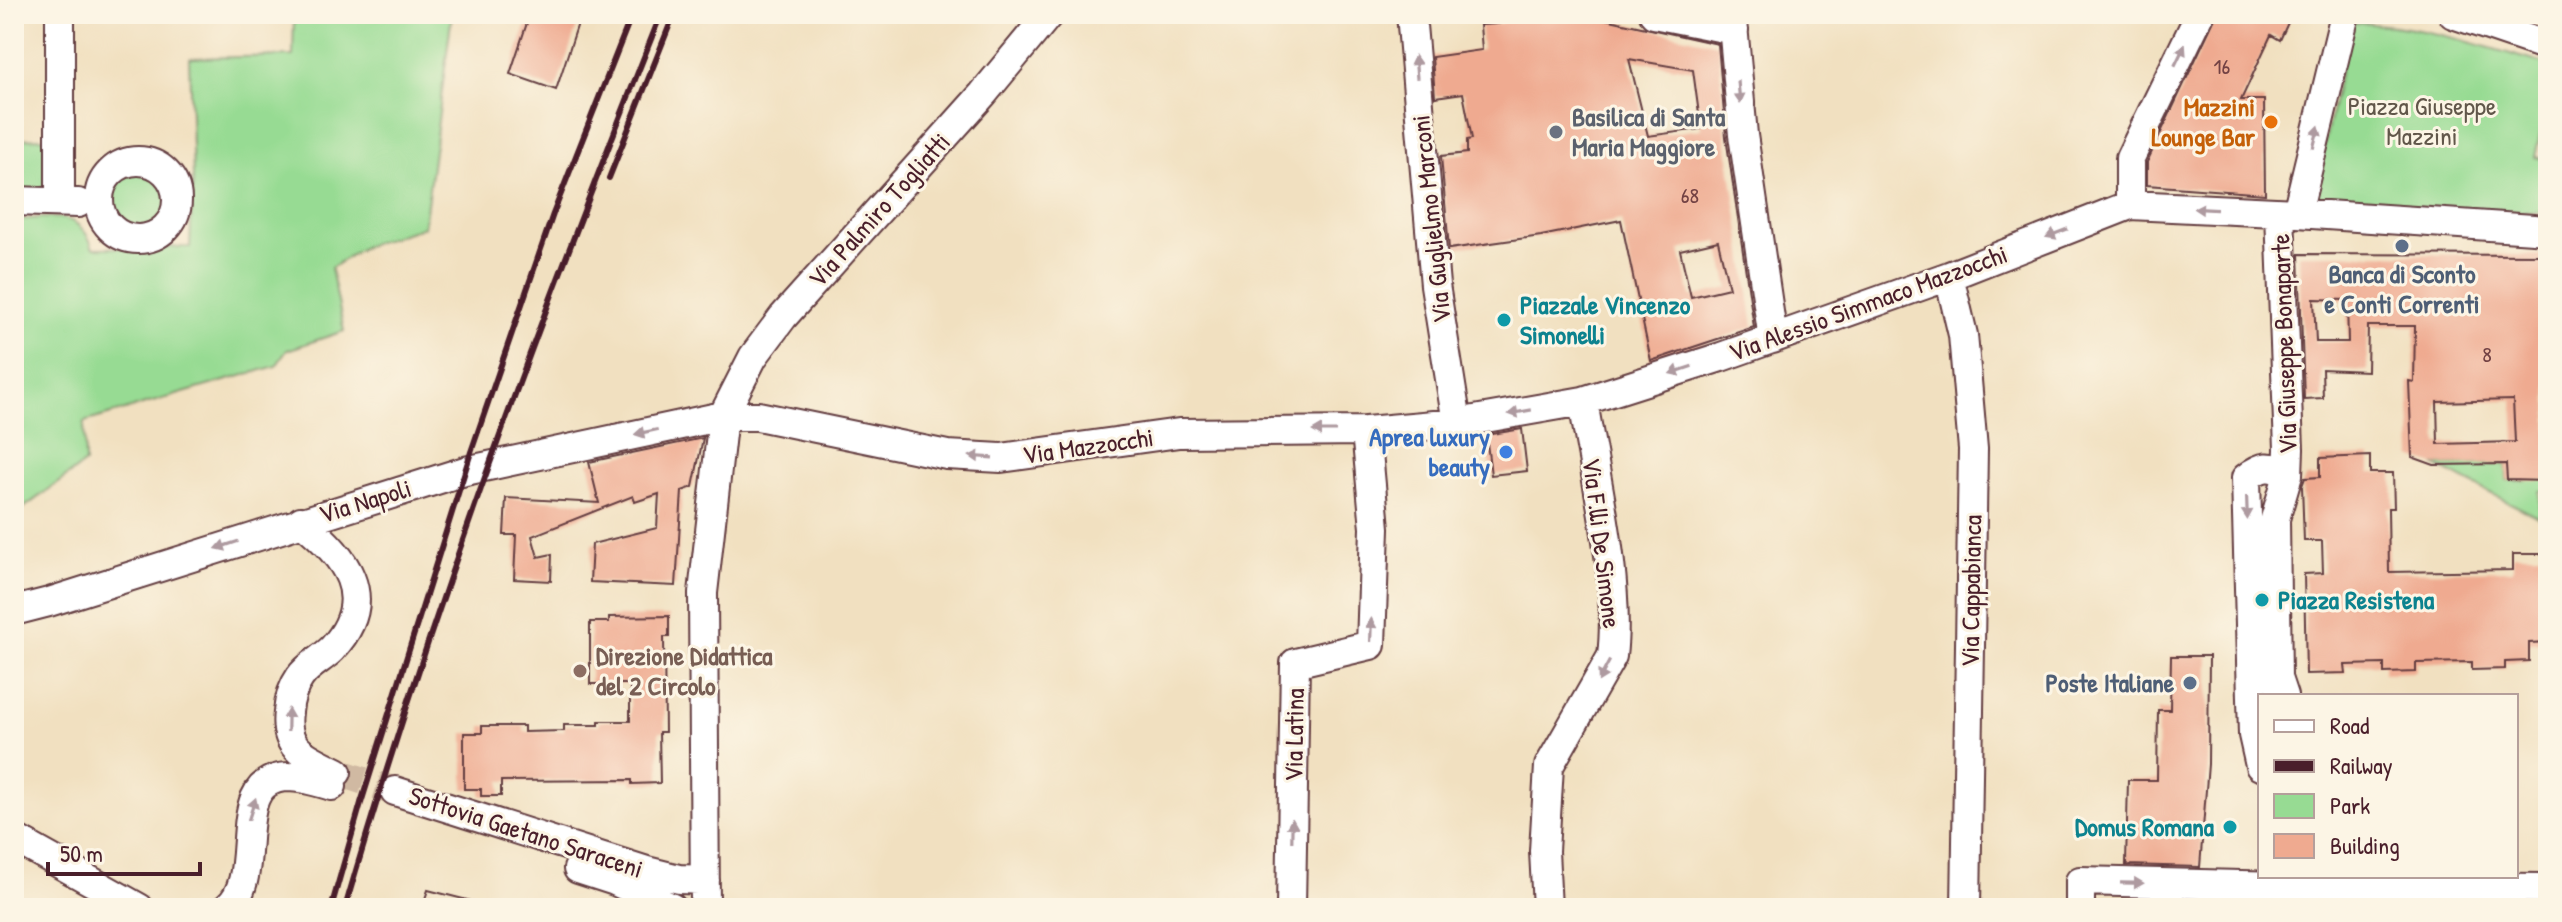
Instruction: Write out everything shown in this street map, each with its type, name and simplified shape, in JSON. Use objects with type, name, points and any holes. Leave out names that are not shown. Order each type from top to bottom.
[{"type":"street","points":[[60,14],[60,202]]},
{"type":"street","name":"Via Palmiro Togliatti","points":[[723,416],[753,357],[783,317],[973,105],[1049,14]]},
{"type":"street","name":"Via Guglielmo Marconi","points":[[1411,14],[1435,285],[1457,423]]},
{"type":"street","points":[[1654,14],[1733,22],[1743,135],[1773,339]]},
{"type":"street","points":[[2130,205],[2130,158],[2200,14]]},
{"type":"street","points":[[2345,14],[2289,213],[2548,230]]},
{"type":"street","points":[[2453,14],[2548,46]]},
{"type":"street","points":[[14,201],[60,202],[102,191],[69,159],[60,143]]},
{"type":"street","name":"Via Alessio Simmaco Mazzocchi","points":[[1457,423],[1583,401],[1773,339],[1949,276],[2130,205],[2289,213]]},
{"type":"street","name":"Via Giuseppe Bonaparte","points":[[2285,694],[2277,678],[2275,519],[2288,475],[2289,213]]},
{"type":"street","name":"Via Cappabianca","points":[[1949,276],[1963,335],[1973,449],[1966,908]]},
{"type":"street","name":"Via F.lli De Simone","points":[[1547,908],[1544,851],[1549,766],[1612,656],[1615,637],[1609,560],[1583,401]]},
{"type":"street","points":[[705,908],[703,593],[723,416]]},
{"type":"street","name":"Via Mazzocchi","points":[[723,416],[758,416],[947,455],[1001,458],[1179,433],[1366,431],[1457,423]]},
{"type":"street","name":"Via Napoli","points":[[14,611],[465,471],[723,416]]},
{"type":"street","name":"Via Latina","points":[[1291,908],[1295,663],[1371,645],[1375,528],[1366,431]]},
{"type":"street","name":"Via Giuseppe Bonaparte","points":[[2258,752],[2252,721],[2246,478],[2259,467],[2274,466],[2288,475]]},
{"type":"street","points":[[227,908],[242,889],[247,872],[248,825],[259,791],[271,781],[287,777],[334,779],[289,738],[289,700],[298,678],[343,636],[354,596],[350,573],[341,557],[301,521]]},
{"type":"street","name":"Sottovia Gaetano Saraceni","points":[[672,908],[615,881],[391,797],[647,871],[679,879],[705,880]]},
{"type":"street","points":[[14,838],[139,908]]},
{"type":"street","points":[[2080,908],[2080,881],[2289,889],[2548,888]]},
{"type":"green space","points":[[294,14],[452,14],[424,227],[365,246],[331,268],[344,331],[287,350],[276,366],[84,422],[85,463],[14,515],[14,220],[51,217],[71,221],[80,226],[93,248],[190,247],[193,176],[189,58],[293,56]]},
{"type":"green space","name":"Piazza Giuseppe Mazzini","points":[[2350,23],[2425,31],[2548,65],[2548,100],[2535,157],[2548,160],[2548,213],[2312,203]]},
{"type":"green space","points":[[45,138],[45,190],[14,189],[14,139]]},
{"type":"green space","points":[[138,171],[159,179],[167,200],[159,221],[138,229],[117,221],[109,200],[117,179]]},
{"type":"green space","points":[[2506,464],[2507,480],[2526,481],[2548,464],[2548,491],[2540,491],[2540,518],[2434,465]]},
{"type":"building","points":[[530,14],[581,14],[556,90],[510,74]]},
{"type":"building","points":[[1537,14],[1583,14],[1718,44],[1726,137],[1754,327],[1651,361],[1621,220],[1541,236],[1449,249],[1441,156],[1467,153],[1467,140],[1472,139],[1463,93],[1435,97],[1432,57],[1482,50],[1480,25]],"holes":[[[1629,59],[1693,70],[1701,129],[1648,136]],[[1718,241],[1729,288],[1691,297],[1680,250]]]},
{"type":"building","points":[[2217,14],[2292,14],[2280,40],[2271,35],[2241,100],[2264,100],[2265,194],[2147,185],[2147,162]]},
{"type":"building","points":[[2299,254],[2548,255],[2548,481],[2507,480],[2506,464],[2434,465],[2412,457],[2409,381],[2414,382],[2415,326],[2368,326],[2367,371],[2322,369],[2323,398],[2304,399]],"holes":[[[2314,299],[2347,300],[2348,342],[2316,342]],[[2513,400],[2515,442],[2438,444],[2437,402]]]},
{"type":"building","name":"Aprea luxury beauty","points":[[1522,429],[1527,471],[1491,475],[1486,435]]},
{"type":"building","points":[[703,438],[693,487],[682,491],[676,586],[590,582],[592,544],[657,528],[659,494],[635,502],[633,496],[532,536],[538,557],[552,554],[551,581],[514,579],[516,535],[504,535],[506,498],[599,503],[589,462]]},
{"type":"building","points":[[2370,456],[2370,473],[2393,473],[2394,508],[2388,508],[2389,572],[2513,570],[2513,554],[2548,554],[2548,642],[2529,643],[2529,661],[2505,662],[2505,669],[2472,670],[2472,662],[2416,663],[2416,672],[2384,673],[2384,664],[2345,665],[2346,673],[2306,674],[2304,574],[2323,573],[2322,541],[2304,541],[2302,486],[2305,478],[2320,477],[2320,458]]},
{"type":"building","points":[[669,616],[669,637],[664,637],[665,732],[659,732],[660,783],[632,784],[632,780],[501,781],[501,796],[481,796],[481,789],[464,789],[464,733],[482,733],[482,726],[524,726],[524,732],[564,731],[564,725],[630,721],[630,684],[590,684],[590,622],[609,622],[609,617]]},
{"type":"building","points":[[2171,656],[2209,656],[2208,764],[2200,867],[2126,865],[2128,780],[2157,780],[2158,710],[2170,710]]},
{"type":"building","points":[[428,890],[475,902],[474,908],[422,908]]},
{"type":"tunnel","points":[[337,772],[395,791]]},
{"type":"railway","points":[[331,908],[471,452],[553,214],[632,14]]},
{"type":"railway","points":[[345,908],[415,681],[492,457],[661,14]]},
{"type":"railway","points":[[609,178],[674,14]]},
{"type":"place","name":"Mazzini Lounge Bar","points":[[2271,122]]},
{"type":"place","name":"Basilica di Santa Maria Maggiore","points":[[1556,132]]},
{"type":"place","name":"Banca di Sconto e Conti Correnti","points":[[2402,246]]},
{"type":"place","name":"Piazzale Vincenzo Simonelli","points":[[1504,320]]},
{"type":"place","name":"Aprea luxury beauty","points":[[1506,452]]},
{"type":"place","name":"Piazza Resistena","points":[[2262,600]]},
{"type":"place","name":"Direzione Didattica del 2 Circolo","points":[[580,671]]},
{"type":"place","name":"Poste Italiane","points":[[2190,683]]},
{"type":"place","name":"Domus Romana","points":[[2230,827]]}]
